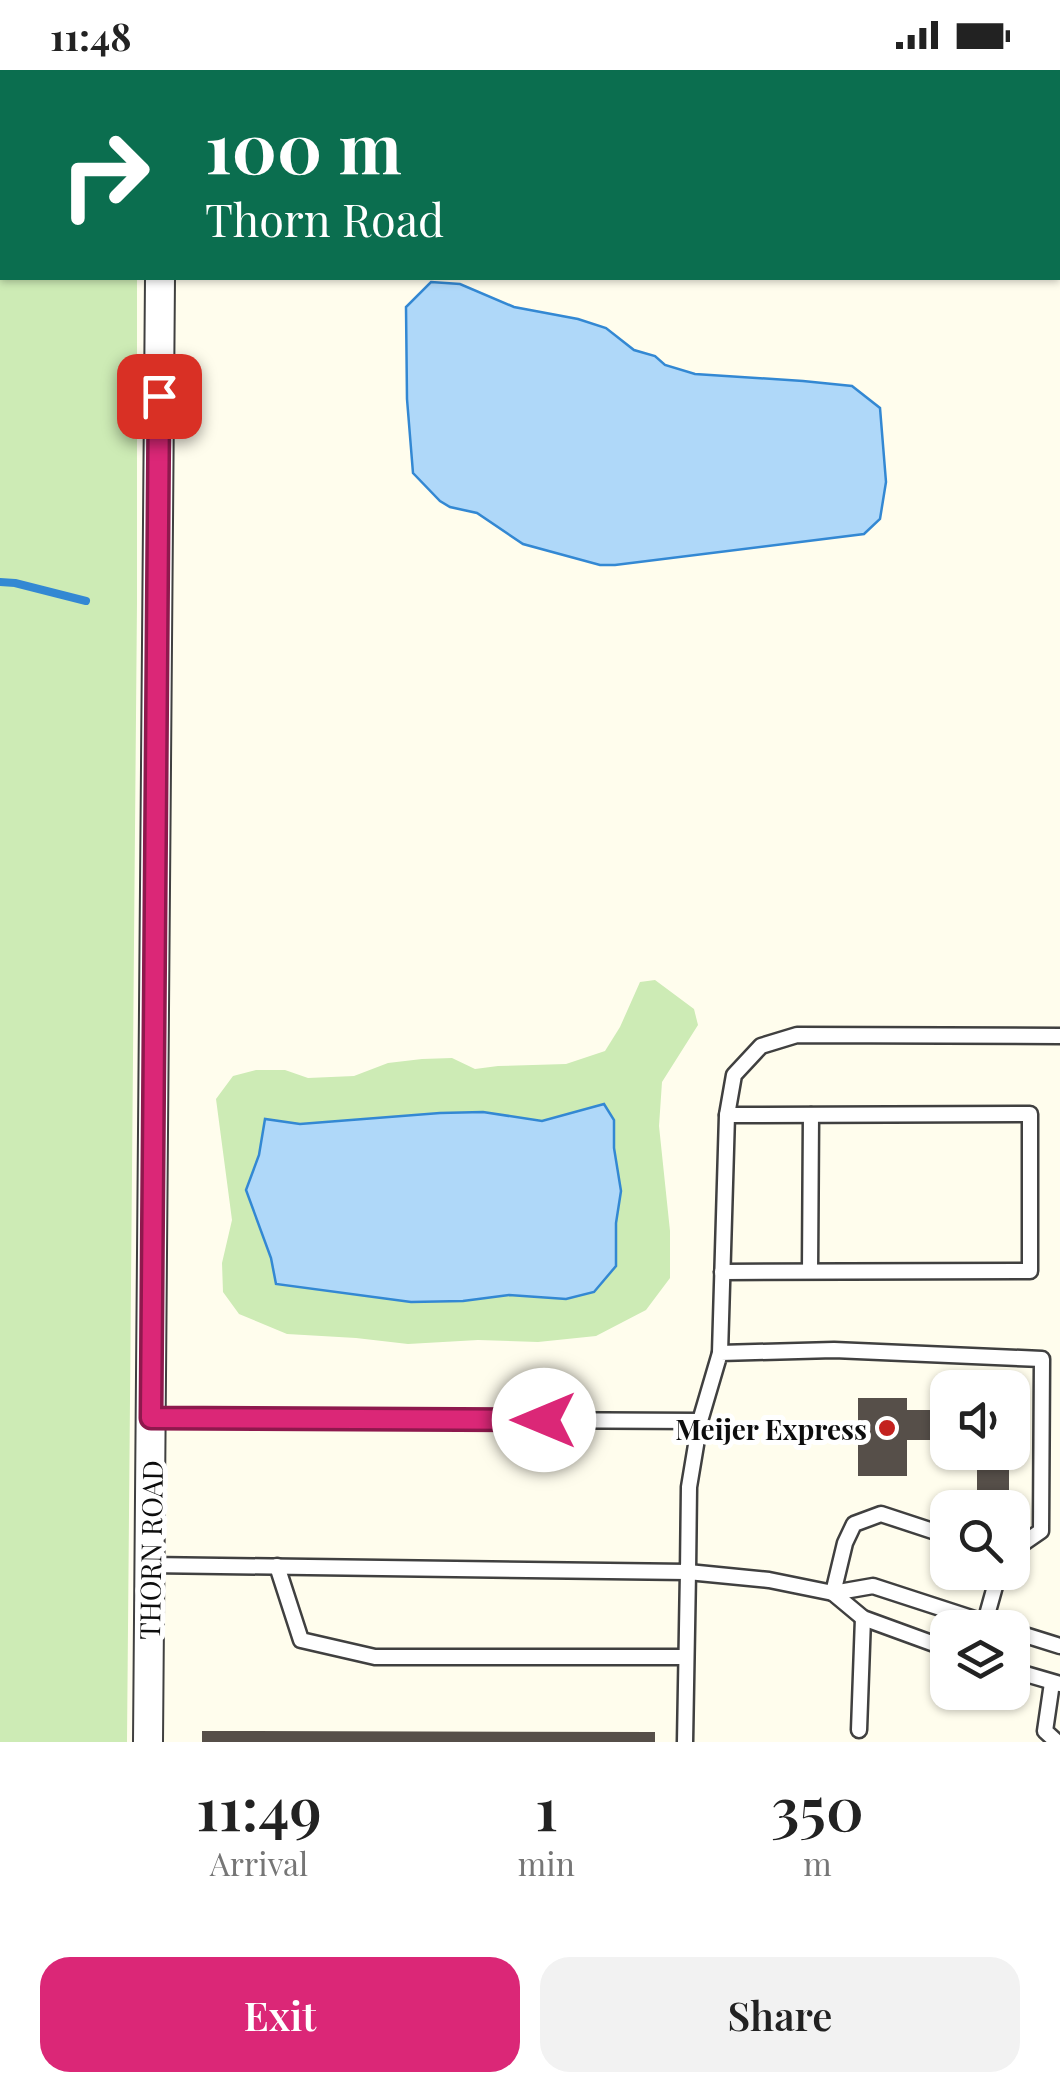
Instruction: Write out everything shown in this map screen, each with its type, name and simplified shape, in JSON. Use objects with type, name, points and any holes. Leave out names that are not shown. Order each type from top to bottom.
[{"type":"street","name":"THORN ROAD","points":[[148,1742],[160,280]]},
{"type":"lane","points":[[685,1742],[689,1487],[700,1421],[720,1352],[727,1115],[734,1075],[761,1046],[796,1035],[1060,1036]]},
{"type":"lane","points":[[722,1272],[1030,1271],[1030,1114],[727,1115]]},
{"type":"lane","points":[[810,1272],[811,1115]]},
{"type":"lane","points":[[720,1352],[834,1350],[1042,1359],[1041,1531],[1030,1539]]},
{"type":"lane","points":[[151,1418],[700,1421]]},
{"type":"lane","points":[[833,1593],[854,1524],[881,1514],[930,1530]]},
{"type":"lane","points":[[150,1565],[688,1572],[770,1580],[833,1593],[872,1586],[947,1610]]},
{"type":"lane","points":[[277,1566],[301,1640],[356,1653],[374,1657],[686,1657]]},
{"type":"lane","points":[[833,1593],[862,1618],[930,1643]]},
{"type":"lane","points":[[859,1730],[862,1618]]},
{"type":"lane","points":[[1030,1637],[1060,1646]]},
{"type":"lane","points":[[1030,1676],[1056,1684],[1045,1731],[1057,1742]]},
{"type":"green space","points":[[0,280],[137,280],[127,1742],[0,1742]]},
{"type":"green space","points":[[655,980],[694,1009],[698,1025],[662,1082],[659,1126],[670,1231],[670,1278],[646,1310],[596,1336],[538,1342],[408,1344],[287,1334],[239,1314],[223,1292],[222,1263],[232,1220],[216,1099],[233,1076],[256,1070],[285,1070],[308,1078],[354,1076],[388,1063],[422,1059],[452,1058],[475,1069],[566,1064],[605,1051],[640,982]]},
{"type":"water","points":[[431,282],[460,284],[514,307],[606,328],[634,350],[695,374],[852,386],[880,408],[886,482],[880,519],[864,534],[600,565],[523,544],[477,513],[450,507],[413,473],[406,307]]},
{"type":"water","points":[[604,1104],[614,1120],[621,1191],[616,1266],[594,1292],[566,1299],[509,1295],[411,1302],[276,1284],[271,1258],[246,1190],[259,1155],[265,1119],[300,1124],[483,1112],[542,1121]]},
{"type":"building","points":[[858,1398],[907,1398],[907,1410],[930,1410],[930,1440],[907,1440],[907,1476],[858,1476]]},
{"type":"building","points":[[977,1470],[1009,1470],[1009,1490],[977,1490]]},
{"type":"building","points":[[202,1731],[655,1732],[655,1742],[202,1742]]},
{"type":"waterway","points":[[0,582],[86,601]]},
{"type":"place","name":"Meijer Express","points":[[887,1428]]},
{"type":"route","points":[[159,396],[151,1418],[544,1420]]}]
